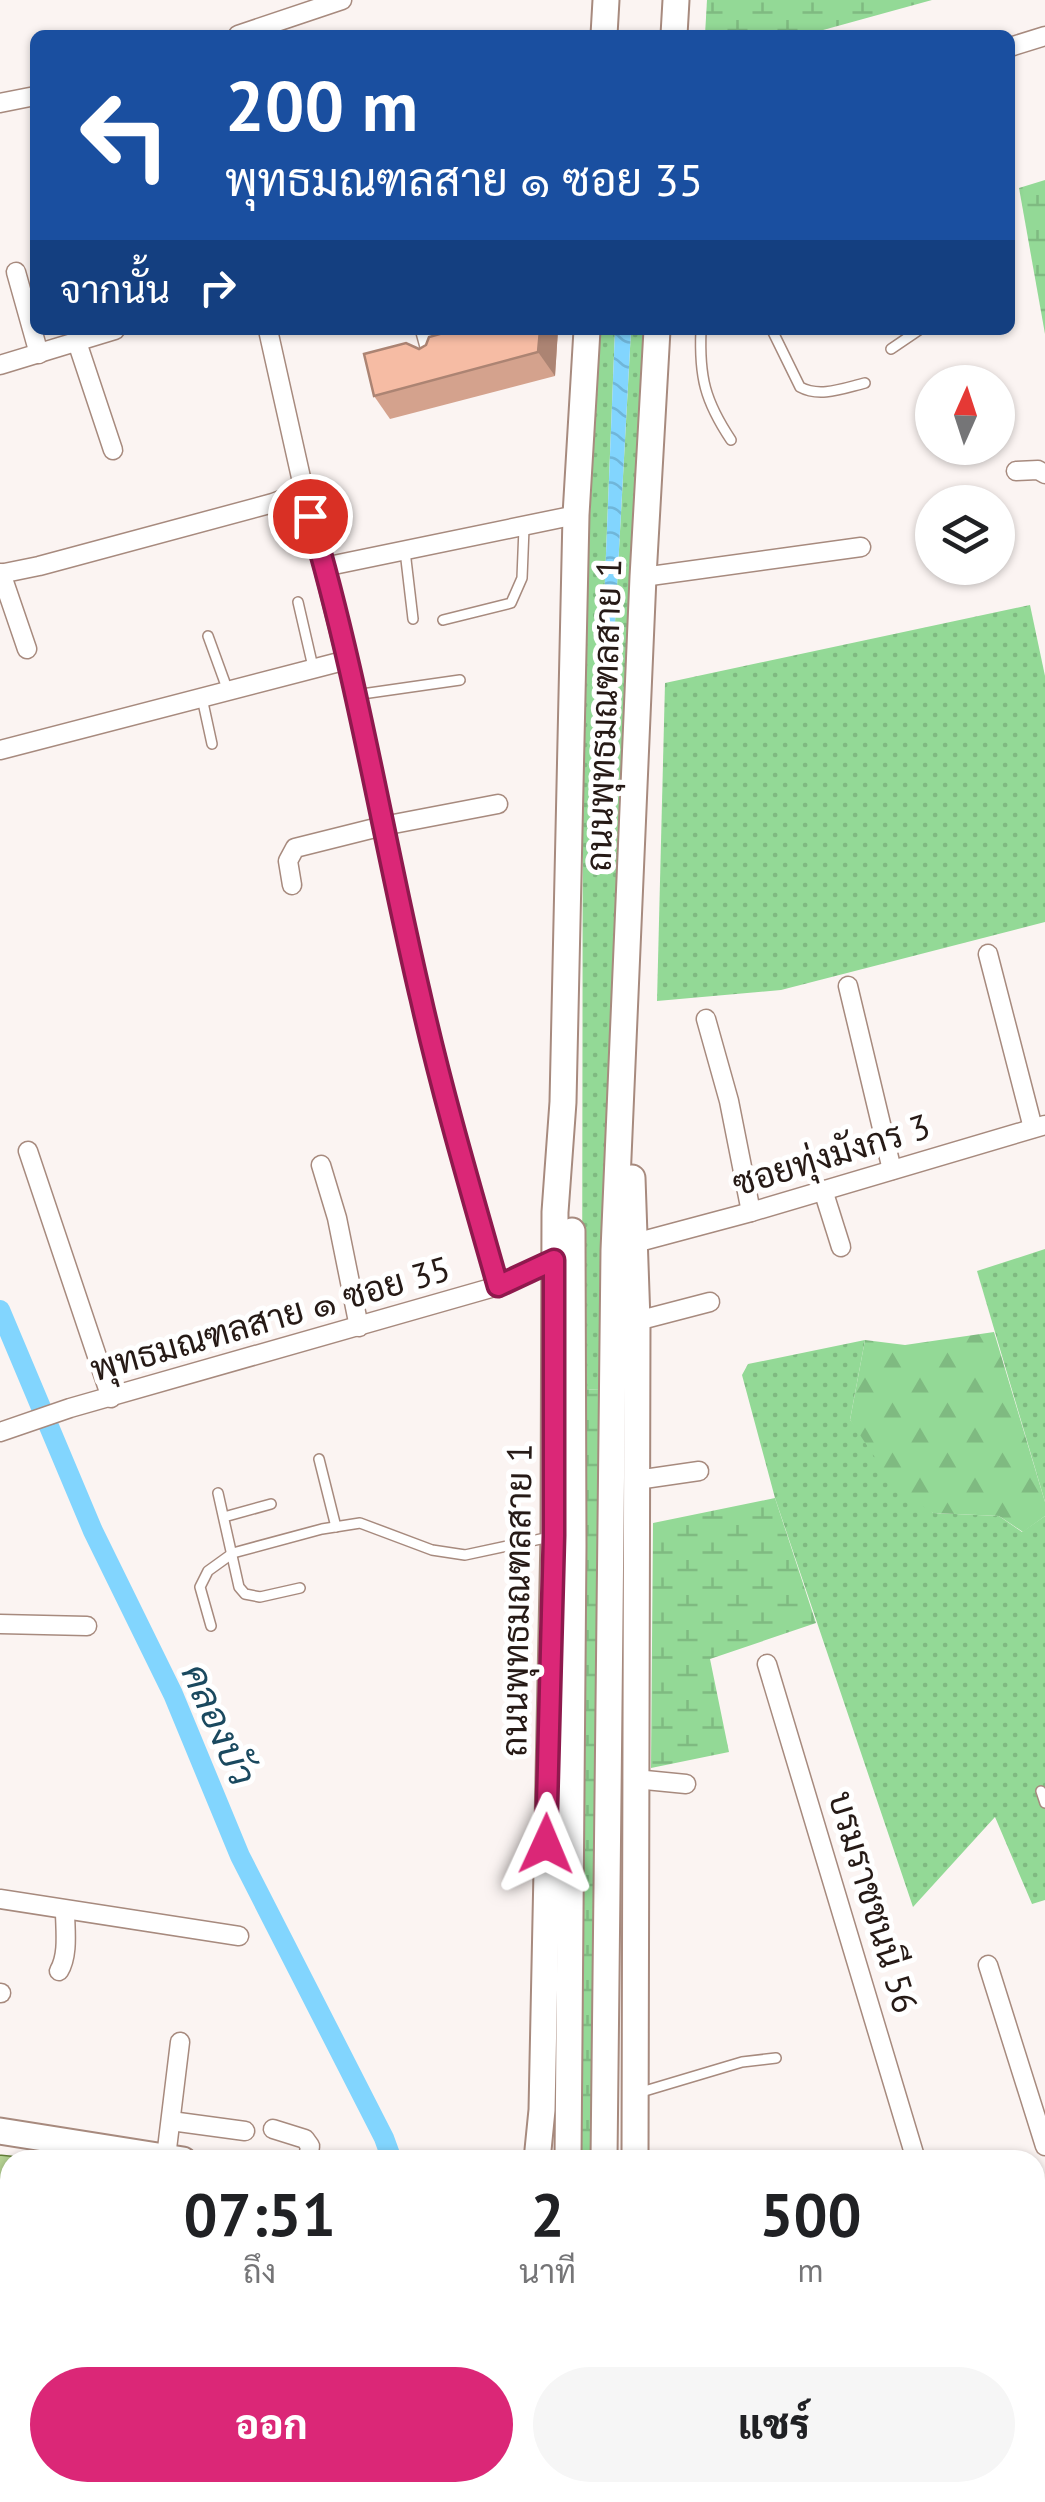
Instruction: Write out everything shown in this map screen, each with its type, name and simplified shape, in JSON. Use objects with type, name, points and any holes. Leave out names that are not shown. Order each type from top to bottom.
[{"type":"main road","points":[[604,30],[606,0]]},
{"type":"main road","points":[[674,30],[676,0]]},
{"type":"main road","name":"ถนนพุทธมณฑลสาย 1","points":[[565,2150],[564,1541],[554,1260],[563,1102],[576,515],[587,335]]},
{"type":"main road","name":"ถนนพุทธมณฑลสาย 1","points":[[604,2150],[614,1250],[642,577],[657,335]]},
{"type":"main road","name":"ถนนพุทธมณฑลสาย 1","points":[[538,2150],[564,1541],[572,1233],[563,1102]]},
{"type":"main road","name":"ถนนพุทธมณฑลสาย 1","points":[[622,1104],[636,1243],[636,2150]]},
{"type":"main road","points":[[630,2150],[636,2104]]},
{"type":"main road","points":[[542,2110],[560,2150]]},
{"type":"main road","points":[[0,2131],[119,2150]]},
{"type":"street","points":[[253,30],[342,0]]},
{"type":"street","points":[[1015,45],[1045,36]]},
{"type":"street","points":[[0,103],[30,97]]},
{"type":"street","points":[[16,272],[30,322]]},
{"type":"street","points":[[34,335],[39,354]]},
{"type":"street","points":[[0,365],[99,335]]},
{"type":"street","points":[[269,335],[450,1118],[498,1286]]},
{"type":"street","points":[[427,335],[433,360]]},
{"type":"street","points":[[77,342],[113,450]]},
{"type":"street","points":[[1016,471],[1038,470],[1045,474]]},
{"type":"street","points":[[27,648],[1,574],[304,492]]},
{"type":"street","points":[[324,566],[576,515]]},
{"type":"street","points":[[642,577],[861,548]]},
{"type":"street","points":[[0,750],[347,660]]},
{"type":"street","points":[[292,885],[288,861],[295,848],[498,804]]},
{"type":"street","points":[[988,954],[1039,1127]]},
{"type":"street","points":[[848,986],[892,1170]]},
{"type":"street","points":[[706,1019],[729,1102],[752,1212]]},
{"type":"street","name":"ซอยทุ่งมังกร 3","points":[[636,1243],[1039,1127]]},
{"type":"street","points":[[28,1151],[110,1398]]},
{"type":"street","points":[[321,1165],[337,1218],[359,1327]]},
{"type":"street","points":[[823,1190],[841,1248]]},
{"type":"street","name":"พุทธมณฑลสาย ๑ ซอย 35","points":[[5,1430],[498,1286],[554,1260]]},
{"type":"street","points":[[637,1320],[710,1302]]},
{"type":"street","points":[[637,1480],[698,1471]]},
{"type":"street","points":[[0,1624],[87,1626]]},
{"type":"street","name":"บรมราชชนนี 56","points":[[767,1664],[913,2150]]},
{"type":"street","points":[[636,1779],[686,1784]]},
{"type":"street","points":[[0,1900],[239,1936]]},
{"type":"street","points":[[59,1971],[65,1952],[65,1910]]},
{"type":"street","points":[[988,1965],[1045,2146]]},
{"type":"street","points":[[174,2150],[171,2121],[180,2042]]},
{"type":"street","points":[[171,2121],[245,2131]]},
{"type":"street","points":[[273,2128],[305,2138],[309,2150]]},
{"type":"lane","points":[[700,335],[704,392],[730,440]]},
{"type":"lane","points":[[774,335],[800,386],[808,392],[864,383]]},
{"type":"lane","points":[[891,349],[912,335]]},
{"type":"lane","points":[[443,620],[512,603],[522,578],[524,528]]},
{"type":"lane","points":[[405,549],[413,619]]},
{"type":"lane","points":[[298,602],[314,669]]},
{"type":"lane","points":[[208,636],[228,691]]},
{"type":"lane","points":[[355,695],[460,680]]},
{"type":"lane","points":[[202,698],[212,744]]},
{"type":"lane","points":[[320,1459],[336,1527]]},
{"type":"lane","points":[[218,1493],[239,1586],[245,1594],[260,1597],[300,1588]]},
{"type":"lane","points":[[224,1517],[271,1504]]},
{"type":"lane","points":[[211,1626],[200,1587],[208,1570],[234,1553],[336,1527],[360,1523],[432,1550],[465,1555],[564,1541]]},
{"type":"lane","points":[[1042,1792],[1045,1803]]},
{"type":"lane","points":[[636,2104],[742,2062],[776,2058]]},
{"type":"green space","points":[[707,0],[932,0],[823,30],[705,30]]},
{"type":"green space","points":[[1045,180],[1045,334],[1019,188]]},
{"type":"green space","points":[[600,335],[615,335],[600,703],[601,780],[607,769],[631,335],[645,335],[620,804],[601,1390],[582,1389],[583,646]]},
{"type":"green space","points":[[1030,605],[1045,676],[1045,922],[781,990],[657,1001],[665,683]]},
{"type":"green space","points":[[1045,1249],[1045,1502],[977,1271]]},
{"type":"green space","points":[[994,1332],[1045,1502],[1045,1516],[1023,1532],[999,1516],[933,1513],[896,1489],[850,1420],[865,1340],[905,1345]]},
{"type":"green space","points":[[865,1340],[850,1420],[933,1513],[999,1516],[1022,1532],[1045,1516],[1045,1900],[1032,1904],[995,1817],[913,1907],[775,1498],[742,1375],[748,1364]]},
{"type":"green space","points":[[582,1389],[601,1390],[618,1764],[616,2150],[568,2150],[561,2147],[555,2127],[562,1750]]},
{"type":"green space","points":[[775,1498],[816,1623],[710,1659],[729,1752],[651,1768],[653,1523]]},
{"type":"water","points":[[615,335],[631,335],[607,769],[601,784],[600,703]]},
{"type":"building","points":[[540,335],[538,352],[374,396],[364,354],[406,343],[419,349],[429,337]]},
{"type":"waterway","name":"คลองบัว","points":[[0,1310],[93,1531],[173,1694],[240,1856],[388,2150]]},
{"type":"route","points":[[310,516],[355,695],[420,997],[498,1286],[554,1260],[554,1536],[546,1844]]}]
